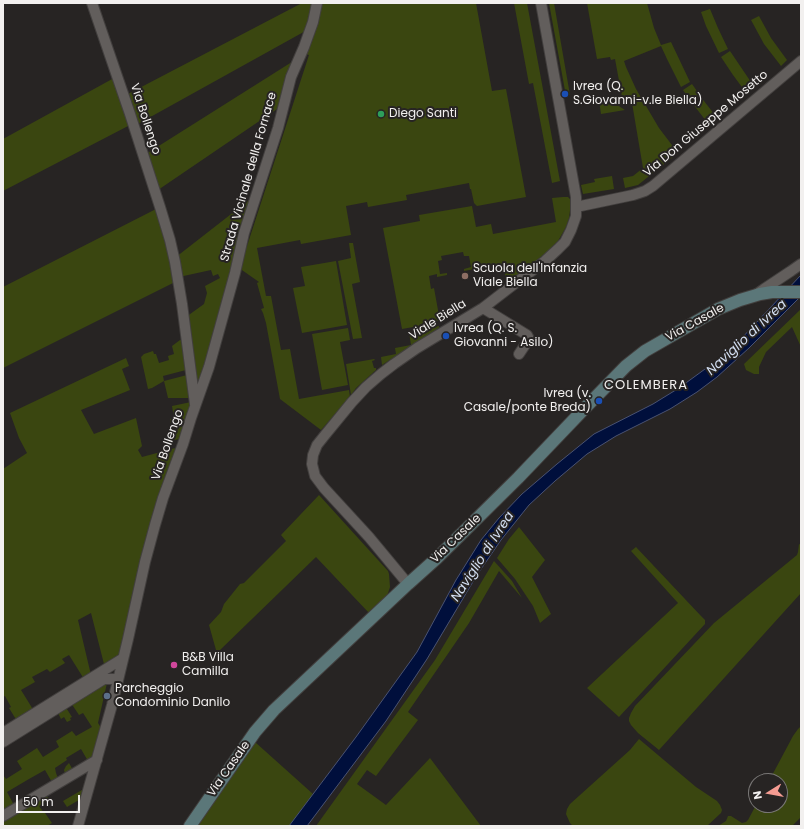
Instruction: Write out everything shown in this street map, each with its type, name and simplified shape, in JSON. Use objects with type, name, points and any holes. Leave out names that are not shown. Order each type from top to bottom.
[{"type":"main road","name":"Via Casale","points":[[190,826],[255,732],[274,710],[437,558],[518,478],[626,366],[645,351],[718,309],[757,294],[772,292],[801,292]]},
{"type":"street","name":"Via Bollengo","points":[[78,826],[118,679],[155,525],[163,498],[184,442],[195,405],[182,304],[170,240],[130,114],[92,3]]},
{"type":"street","name":"Strada Vicinale della Fornace","points":[[195,405],[214,352],[244,233],[278,128],[291,77],[313,22],[317,3]]},
{"type":"street","name":"Viale Biella","points":[[408,584],[324,488],[316,476],[312,464],[313,455],[317,445],[352,402],[381,374],[417,348],[483,308],[544,261],[565,242],[576,216],[576,197],[541,3]]},
{"type":"street","name":"Via Don Giuseppe Mosetto","points":[[576,207],[633,195],[645,191],[653,186],[801,61]]},
{"type":"street","name":"Via Casale","points":[[757,294],[801,264]]},
{"type":"street","points":[[483,308],[527,335],[529,339],[519,354]]},
{"type":"street","points":[[3,733],[122,659]]},
{"type":"street","points":[[3,742],[104,679],[118,679]]},
{"type":"street","points":[[3,816],[97,760]]},
{"type":"green space","points":[[302,3],[315,3],[309,29],[136,125],[126,95]]},
{"type":"green space","name":"Diego Santi","points":[[319,3],[476,3],[492,91],[506,89],[526,197],[477,206],[474,203],[469,183],[406,195],[407,200],[368,207],[367,202],[346,206],[351,235],[301,244],[300,240],[257,248],[266,296],[271,296],[281,350],[290,349],[299,399],[349,390],[350,397],[321,430],[280,399],[266,323],[261,309],[264,308],[257,283],[259,282],[239,268],[243,247],[247,246],[309,55],[303,53]]},
{"type":"green space","points":[[514,3],[527,3],[560,181],[552,183],[533,83],[529,84]]},
{"type":"green space","points":[[549,3],[554,3],[570,95],[566,96]]},
{"type":"green space","points":[[587,3],[647,3],[654,28],[661,45],[671,42],[690,82],[681,87],[661,46],[624,61],[636,89],[659,128],[678,153],[638,185],[625,188],[623,178],[633,176],[643,168],[632,103],[622,97],[615,59],[611,60],[610,57],[597,59]]},
{"type":"green space","points":[[710,9],[728,49],[719,53],[701,12]]},
{"type":"green space","points":[[759,16],[771,38],[787,60],[781,66],[764,44],[751,20]]},
{"type":"green space","points":[[730,51],[755,88],[747,94],[721,57]]},
{"type":"green space","points":[[295,60],[280,107],[158,190],[146,154]]},
{"type":"green space","points":[[114,78],[130,125],[3,191],[3,139]]},
{"type":"green space","points":[[692,84],[718,119],[710,126],[683,90]]},
{"type":"green space","points":[[603,96],[625,110],[601,114],[599,100],[604,99]]},
{"type":"green space","points":[[612,176],[614,189],[583,194],[581,185],[595,182],[594,179]]},
{"type":"green space","points":[[253,197],[198,393],[186,317],[204,304],[207,293],[205,286],[220,278],[218,274],[213,276],[211,270],[179,277],[176,257]]},
{"type":"green space","points":[[568,197],[571,200],[569,218],[558,241],[545,254],[507,282],[502,264],[464,271],[464,269],[471,267],[469,256],[464,256],[463,252],[441,256],[442,260],[438,261],[440,274],[447,273],[447,275],[437,277],[437,274],[429,276],[431,289],[434,288],[440,321],[402,329],[383,228],[420,221],[419,215],[472,206],[476,227],[491,224],[493,234],[556,222],[552,198]]},
{"type":"green space","points":[[158,208],[175,282],[3,368],[3,287]]},
{"type":"green space","points":[[349,243],[353,243],[360,282],[352,284],[362,338],[353,339],[338,261],[351,258]]},
{"type":"green space","points":[[336,261],[347,325],[302,333],[293,288],[305,286],[301,267]]},
{"type":"green space","points":[[801,309],[801,347],[792,327],[766,352],[759,367],[759,374],[754,374],[746,370],[744,364]]},
{"type":"green space","points":[[439,326],[439,328],[382,365],[381,357],[396,354],[395,348],[411,345],[409,332]]},
{"type":"green space","points":[[348,328],[350,340],[340,342],[348,385],[322,390],[312,334]]},
{"type":"green space","points":[[180,340],[183,341],[186,370],[163,376],[164,381],[148,389],[141,357],[144,354],[153,351],[154,354],[156,354],[159,363],[169,360],[168,356],[174,354],[172,346]]},
{"type":"green space","points":[[126,358],[129,366],[122,369],[130,390],[81,410],[94,434],[136,418],[142,446],[138,450],[142,457],[179,447],[120,658],[105,668],[91,613],[78,620],[91,675],[84,679],[69,655],[62,659],[65,663],[50,672],[47,669],[32,677],[35,682],[21,690],[34,711],[17,721],[9,708],[11,707],[5,696],[3,697],[3,469],[27,453],[19,438],[10,413]]},
{"type":"green space","points":[[375,360],[372,361],[376,370],[356,388],[351,395],[346,364]]},
{"type":"green space","points":[[187,375],[190,398],[168,398],[164,381]]},
{"type":"green space","points":[[191,402],[181,439],[174,440],[170,419],[174,418],[172,406]]},
{"type":"green space","points":[[319,495],[388,571],[390,587],[387,596],[369,613],[316,557],[219,651],[216,650],[209,625],[221,612],[224,604],[240,584],[244,583],[286,541],[281,535]]},
{"type":"green space","points":[[519,527],[545,560],[532,577],[551,614],[540,623],[533,606],[515,579],[497,558],[509,539]]},
{"type":"green space","points":[[799,544],[801,545],[801,593],[659,750],[638,733],[631,725],[629,718],[635,706],[714,623],[797,555]]},
{"type":"green space","points":[[636,547],[705,620],[705,624],[619,717],[587,688],[678,603],[631,551]]},
{"type":"green space","points":[[494,561],[512,581],[522,598],[499,571],[469,623],[408,712],[418,720],[376,776],[367,770],[357,784],[386,805],[430,758],[481,826],[316,826],[435,660]]},
{"type":"green space","points":[[107,683],[98,723],[102,729],[96,759],[66,777],[64,770],[69,763],[73,770],[88,761],[81,749],[66,758],[67,760],[55,768],[59,781],[53,784],[45,770],[7,792],[15,807],[3,815],[3,775],[6,779],[22,769],[17,761],[37,748],[43,757],[59,747],[56,741],[72,731],[76,736],[92,727],[83,713],[79,715],[71,703]]},
{"type":"green space","points":[[65,706],[72,717],[70,718],[71,720],[67,722],[64,717],[61,719],[57,711]]},
{"type":"green space","points":[[801,726],[801,817],[792,826],[718,826],[726,821],[728,816],[731,816],[742,823],[748,820],[752,813],[788,813],[788,773],[773,773]]},
{"type":"green space","points":[[639,739],[696,787],[717,801],[722,810],[721,813],[707,826],[573,826],[566,814],[570,804],[630,750]]},
{"type":"green space","points":[[255,742],[313,794],[289,826],[196,826]]},
{"type":"green space","points":[[87,787],[84,797],[67,807],[63,801]]},
{"type":"green space","points":[[45,793],[49,800],[39,806],[52,823],[47,826],[3,826],[3,820]]},
{"type":"water","name":"Naviglio di Ivrea","points":[[801,275],[801,296],[749,348],[717,377],[670,409],[616,436],[587,454],[529,505],[501,540],[477,575],[427,659],[386,721],[307,826],[289,826],[356,737],[417,652],[456,580],[481,540],[499,518],[522,494],[594,434],[653,404],[679,388],[716,361],[739,341]]},
{"type":"place","name":"Ivrea (Q. S.Giovanni-v.le Biella)","points":[[565,94]]},
{"type":"place","name":"Diego Santi","points":[[381,114]]},
{"type":"place","name":"Scuola dell'Infanzia Viale Biella","points":[[465,276]]},
{"type":"place","name":"Ivrea (Q. S. Giovanni - Asilo)","points":[[446,336]]},
{"type":"place","name":"Ivrea (v. Casale/ponte Breda)","points":[[599,401]]},
{"type":"place","name":"B&B Villa Camilla","points":[[174,665]]},
{"type":"place","name":"Parcheggio Condominio Danilo","points":[[107,696]]},
{"type":"district","name":"COLEMBERA","points":[[646,386]]}]
